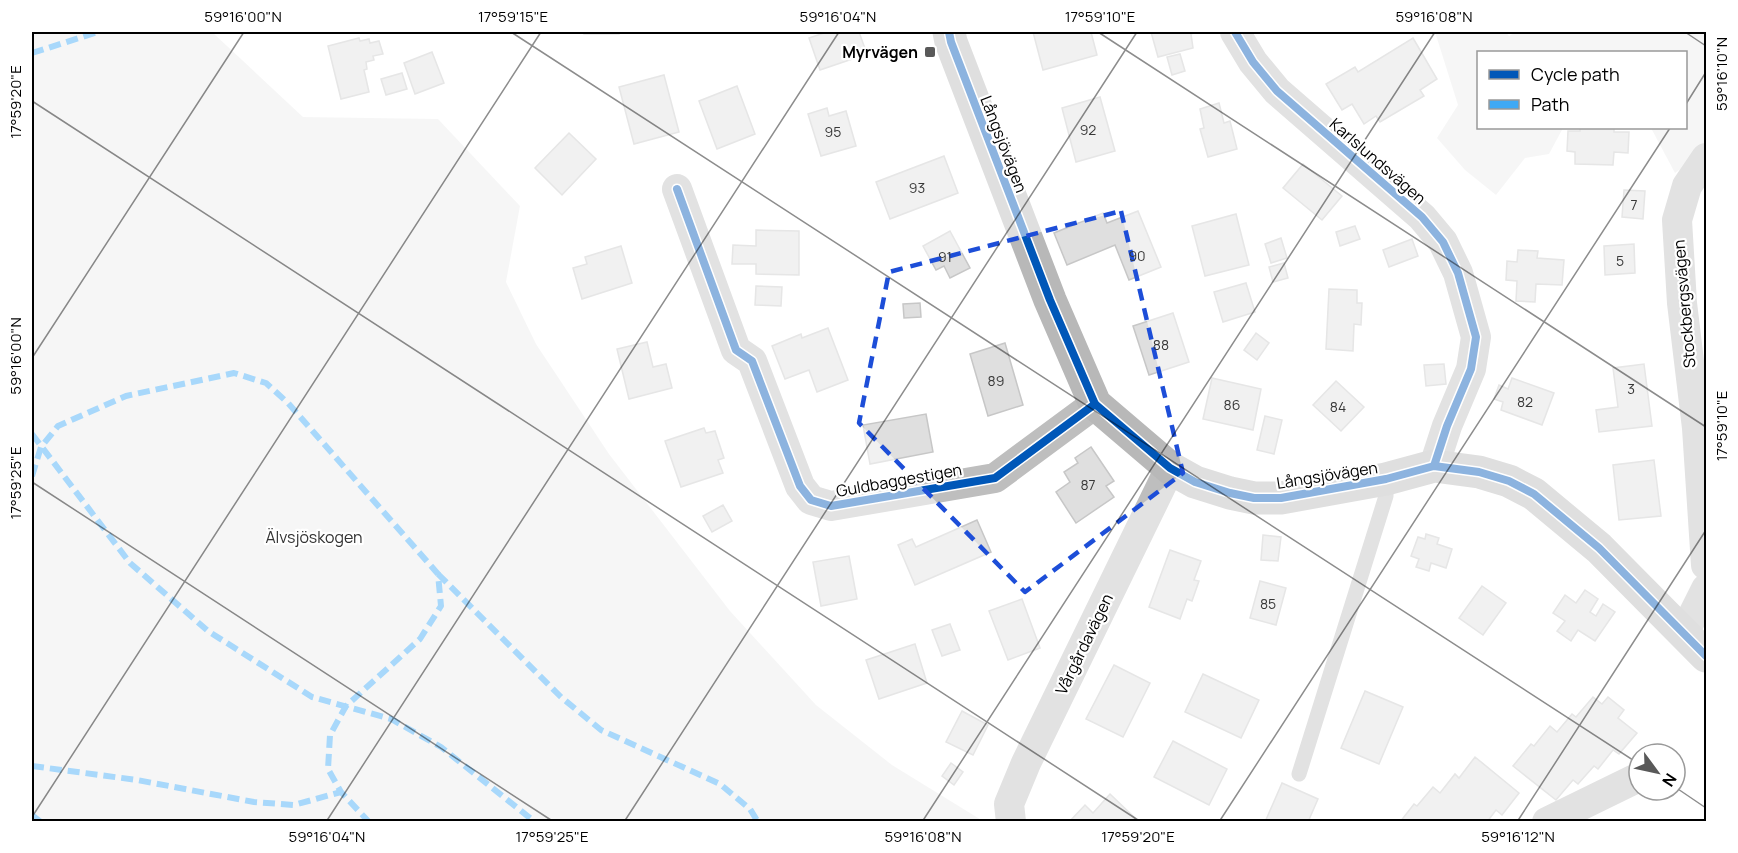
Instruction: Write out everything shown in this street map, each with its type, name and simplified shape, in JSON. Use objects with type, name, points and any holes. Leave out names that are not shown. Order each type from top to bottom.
[{"type":"street","name":"Långsjövägen","points":[[949,32],[1000,174],[1050,300],[1095,404],[1170,468],[1196,482],[1254,498],[1281,498],[1386,479],[1434,466],[1479,472],[1509,481],[1534,494],[1599,548],[1707,656]]},
{"type":"street","name":"Karlslundsvägen","points":[[1235,32],[1253,62],[1277,91],[1422,217],[1443,242],[1458,273],[1476,337],[1472,369],[1447,426],[1434,466]]},
{"type":"street","name":"Stockbergsvägen","points":[[1707,158],[1687,186],[1677,220],[1682,303],[1697,428],[1707,565]]},
{"type":"street","name":"Guldbaggestigen","points":[[677,189],[736,350],[752,361],[800,486],[812,500],[831,506],[995,478],[1095,404]]},
{"type":"street","name":"Vårgårdavägen","points":[[1011,822],[1009,804],[1026,763],[1170,468]]},
{"type":"street","points":[[1684,633],[1707,589]]},
{"type":"street","points":[[1547,822],[1627,783]]},
{"type":"lane","points":[[1299,774],[1386,496],[1386,479]]},
{"type":"highlighted area","points":[[1121,211],[1183,473],[1025,592],[859,423],[889,272]]},
{"type":"green space","name":"Älvsjöskogen","points":[[32,32],[212,32],[303,117],[438,119],[520,206],[506,282],[536,344],[609,454],[730,611],[816,705],[892,765],[983,821],[32,821]]},
{"type":"green space","points":[[1435,32],[1506,32],[1509,36],[1516,32],[1706,32],[1706,151],[1675,173],[1652,129],[1687,129],[1687,51],[1477,51],[1477,129],[1562,129],[1549,154],[1525,158],[1496,195],[1465,170],[1437,138],[1458,105]]},
{"type":"building","points":[[584,32],[619,32],[619,34],[584,34]]},
{"type":"building","points":[[827,32],[859,32],[867,54],[820,70],[809,38]]},
{"type":"building","points":[[1033,32],[1091,32],[1097,55],[1043,70]]},
{"type":"building","points":[[1151,32],[1196,32],[1191,34],[1193,48],[1158,57]]},
{"type":"building","points":[[359,38],[360,41],[369,39],[370,43],[379,41],[383,54],[373,56],[374,60],[366,62],[367,69],[364,70],[369,92],[341,99],[328,46]]},
{"type":"building","points":[[1413,38],[1437,79],[1420,90],[1424,96],[1380,122],[1376,116],[1364,124],[1352,104],[1342,110],[1326,84],[1355,67],[1358,72]]},
{"type":"building","points":[[432,52],[444,83],[415,94],[404,63]]},
{"type":"building","points":[[1180,54],[1185,71],[1172,75],[1167,57]]},
{"type":"building","points":[[402,73],[407,89],[386,95],[381,79]]},
{"type":"building","points":[[664,75],[679,132],[634,144],[619,87]]},
{"type":"building","points":[[737,86],[755,134],[717,149],[699,101]]},
{"type":"building","points":[[1100,97],[1115,151],[1076,162],[1062,108]]},
{"type":"building","points":[[1219,103],[1224,123],[1230,121],[1237,149],[1208,157],[1200,129],[1204,128],[1200,109]]},
{"type":"building","points":[[827,108],[829,116],[846,111],[856,146],[821,156],[808,114]]},
{"type":"building","points":[[1580,129],[1614,129],[1614,132],[1629,132],[1628,153],[1614,152],[1613,165],[1575,164],[1575,152],[1567,151],[1568,131],[1580,131]]},
{"type":"building","points":[[569,133],[596,159],[562,195],[535,168]]},
{"type":"building","points":[[944,156],[958,193],[890,219],[876,182]]},
{"type":"building","points":[[1303,164],[1342,196],[1322,220],[1283,188]]},
{"type":"building","points":[[1624,190],[1645,191],[1643,219],[1622,217]]},
{"type":"building","points":[[1138,211],[1161,267],[1129,280],[1115,245],[1067,265],[1054,233],[1103,213],[1107,223]]},
{"type":"building","points":[[1236,214],[1249,265],[1205,276],[1192,226]]},
{"type":"building","points":[[1355,226],[1360,239],[1340,246],[1336,232]]},
{"type":"building","points":[[756,230],[799,231],[799,275],[756,274],[756,264],[732,264],[733,245],[756,246]]},
{"type":"building","points":[[950,231],[970,268],[950,278],[944,266],[936,270],[923,246]]},
{"type":"building","points":[[1281,238],[1287,258],[1271,263],[1265,244]]},
{"type":"building","points":[[1412,239],[1418,256],[1389,267],[1383,250]]},
{"type":"building","points":[[1634,244],[1635,273],[1605,275],[1604,246]]},
{"type":"building","points":[[621,246],[632,283],[582,299],[573,268],[587,264],[585,257]]},
{"type":"building","points":[[1518,250],[1538,251],[1537,258],[1564,260],[1562,285],[1536,284],[1535,302],[1516,301],[1517,281],[1506,280],[1507,261],[1517,262]]},
{"type":"building","points":[[1284,263],[1288,278],[1273,282],[1269,267]]},
{"type":"building","points":[[1246,283],[1255,312],[1223,322],[1214,292]]},
{"type":"building","points":[[756,286],[782,287],[781,306],[755,305]]},
{"type":"building","points":[[1329,289],[1357,290],[1357,303],[1362,303],[1361,325],[1354,324],[1353,351],[1326,349]]},
{"type":"building","points":[[920,303],[921,317],[904,318],[903,304]]},
{"type":"building","points":[[1173,313],[1189,362],[1149,375],[1133,326]]},
{"type":"building","points":[[828,328],[848,380],[817,392],[809,370],[785,379],[772,346],[801,334],[802,338]]},
{"type":"building","points":[[1256,333],[1269,343],[1257,360],[1244,350]]},
{"type":"building","points":[[647,342],[653,367],[666,364],[672,388],[629,399],[617,349]]},
{"type":"building","points":[[1005,343],[1023,405],[988,416],[970,354]]},
{"type":"building","points":[[1444,364],[1446,384],[1426,386],[1424,365]]},
{"type":"building","points":[[1644,364],[1652,426],[1599,432],[1596,410],[1618,407],[1613,368]]},
{"type":"building","points":[[1212,378],[1261,389],[1253,430],[1203,419]]},
{"type":"building","points":[[1512,378],[1554,393],[1542,425],[1501,410],[1503,402],[1494,399],[1499,385],[1508,389]]},
{"type":"building","points":[[1336,381],[1364,407],[1341,431],[1313,405]]},
{"type":"building","points":[[926,414],[933,452],[870,464],[863,425]]},
{"type":"building","points":[[1265,416],[1282,420],[1274,454],[1257,450]]},
{"type":"building","points":[[704,428],[706,433],[715,431],[724,458],[718,460],[723,473],[681,487],[665,441]]},
{"type":"building","points":[[1091,447],[1114,481],[1106,486],[1114,497],[1076,523],[1056,492],[1070,482],[1064,472],[1078,463],[1075,458]]},
{"type":"building","points":[[1654,460],[1661,516],[1619,520],[1613,465]]},
{"type":"building","points":[[723,505],[732,521],[712,532],[703,516]]},
{"type":"building","points":[[977,520],[991,552],[915,585],[898,545],[912,539],[916,547]]},
{"type":"building","points":[[1426,534],[1439,538],[1437,544],[1452,549],[1446,568],[1431,563],[1429,571],[1416,567],[1419,559],[1411,556],[1418,537],[1425,539]]},
{"type":"building","points":[[1263,535],[1281,537],[1278,561],[1261,560]]},
{"type":"building","points":[[1170,550],[1201,561],[1194,580],[1199,581],[1192,601],[1187,599],[1180,619],[1149,607]]},
{"type":"building","points":[[849,556],[857,599],[821,606],[813,562]]},
{"type":"building","points":[[1260,581],[1286,588],[1276,625],[1250,618]]},
{"type":"building","points":[[1482,586],[1506,603],[1483,635],[1459,618]]},
{"type":"building","points":[[1585,590],[1598,599],[1590,612],[1596,616],[1603,604],[1615,612],[1595,641],[1578,630],[1571,641],[1557,631],[1565,621],[1553,613],[1565,595],[1576,603]]},
{"type":"building","points":[[1022,599],[1040,648],[1008,660],[989,611]]},
{"type":"building","points":[[950,624],[960,650],[942,656],[932,630]]},
{"type":"building","points":[[915,644],[927,683],[879,699],[866,660]]},
{"type":"building","points":[[1114,665],[1150,683],[1123,737],[1086,719]]},
{"type":"building","points":[[1203,674],[1259,700],[1241,738],[1185,712]]},
{"type":"building","points":[[1365,691],[1403,707],[1379,764],[1341,748]]},
{"type":"building","points":[[1593,697],[1602,704],[1608,697],[1624,710],[1618,718],[1637,733],[1619,754],[1613,750],[1598,769],[1594,766],[1578,784],[1573,780],[1556,800],[1513,766],[1531,744],[1534,746],[1550,726],[1557,732],[1572,714],[1576,717]]},
{"type":"building","points":[[962,711],[988,725],[973,755],[946,742]]},
{"type":"building","points":[[1173,741],[1227,769],[1209,805],[1154,777]]},
{"type":"building","points":[[1475,757],[1519,793],[1502,815],[1496,810],[1487,822],[1400,822],[1414,804],[1417,806],[1433,787],[1440,793],[1455,774],[1459,778]]},
{"type":"building","points":[[951,763],[963,772],[954,785],[942,776]]},
{"type":"building","points":[[1282,783],[1318,799],[1308,822],[1265,822]]},
{"type":"building","points":[[1110,794],[1135,818],[1131,822],[1069,822],[1085,805],[1093,813]]},
{"type":"marked path","points":[[32,53],[98,32]]},
{"type":"marked path","points":[[32,476],[41,447],[58,426],[126,396],[234,373],[266,383],[288,403],[438,574],[441,606],[420,639],[346,706],[330,735],[328,769],[341,792],[369,822]]},
{"type":"marked path","points":[[32,434],[130,563],[208,631],[312,697],[391,719],[441,747],[535,822]]},
{"type":"marked path","points":[[438,574],[561,697],[601,730],[720,784],[750,809],[758,822]]},
{"type":"marked path","points":[[32,766],[137,780],[254,802],[294,805],[341,792]]},
{"type":"marked path","points":[[32,815],[41,822]]},
{"type":"cycle path","points":[[949,32],[1050,300],[1095,404],[1170,468],[1195,482],[1254,498],[1281,498],[1386,479],[1434,466],[1479,472],[1509,481],[1534,494],[1599,548],[1706,656]]},
{"type":"cycle path","points":[[1235,32],[1253,62],[1277,91],[1422,217],[1443,242],[1458,273],[1476,337],[1471,369],[1447,426],[1434,466]]},
{"type":"cycle path","points":[[677,189],[736,350],[752,361],[800,486],[811,500],[831,506],[995,478],[1095,404]]},
{"type":"place","name":"Myrvägen","points":[[930,52]]}]
